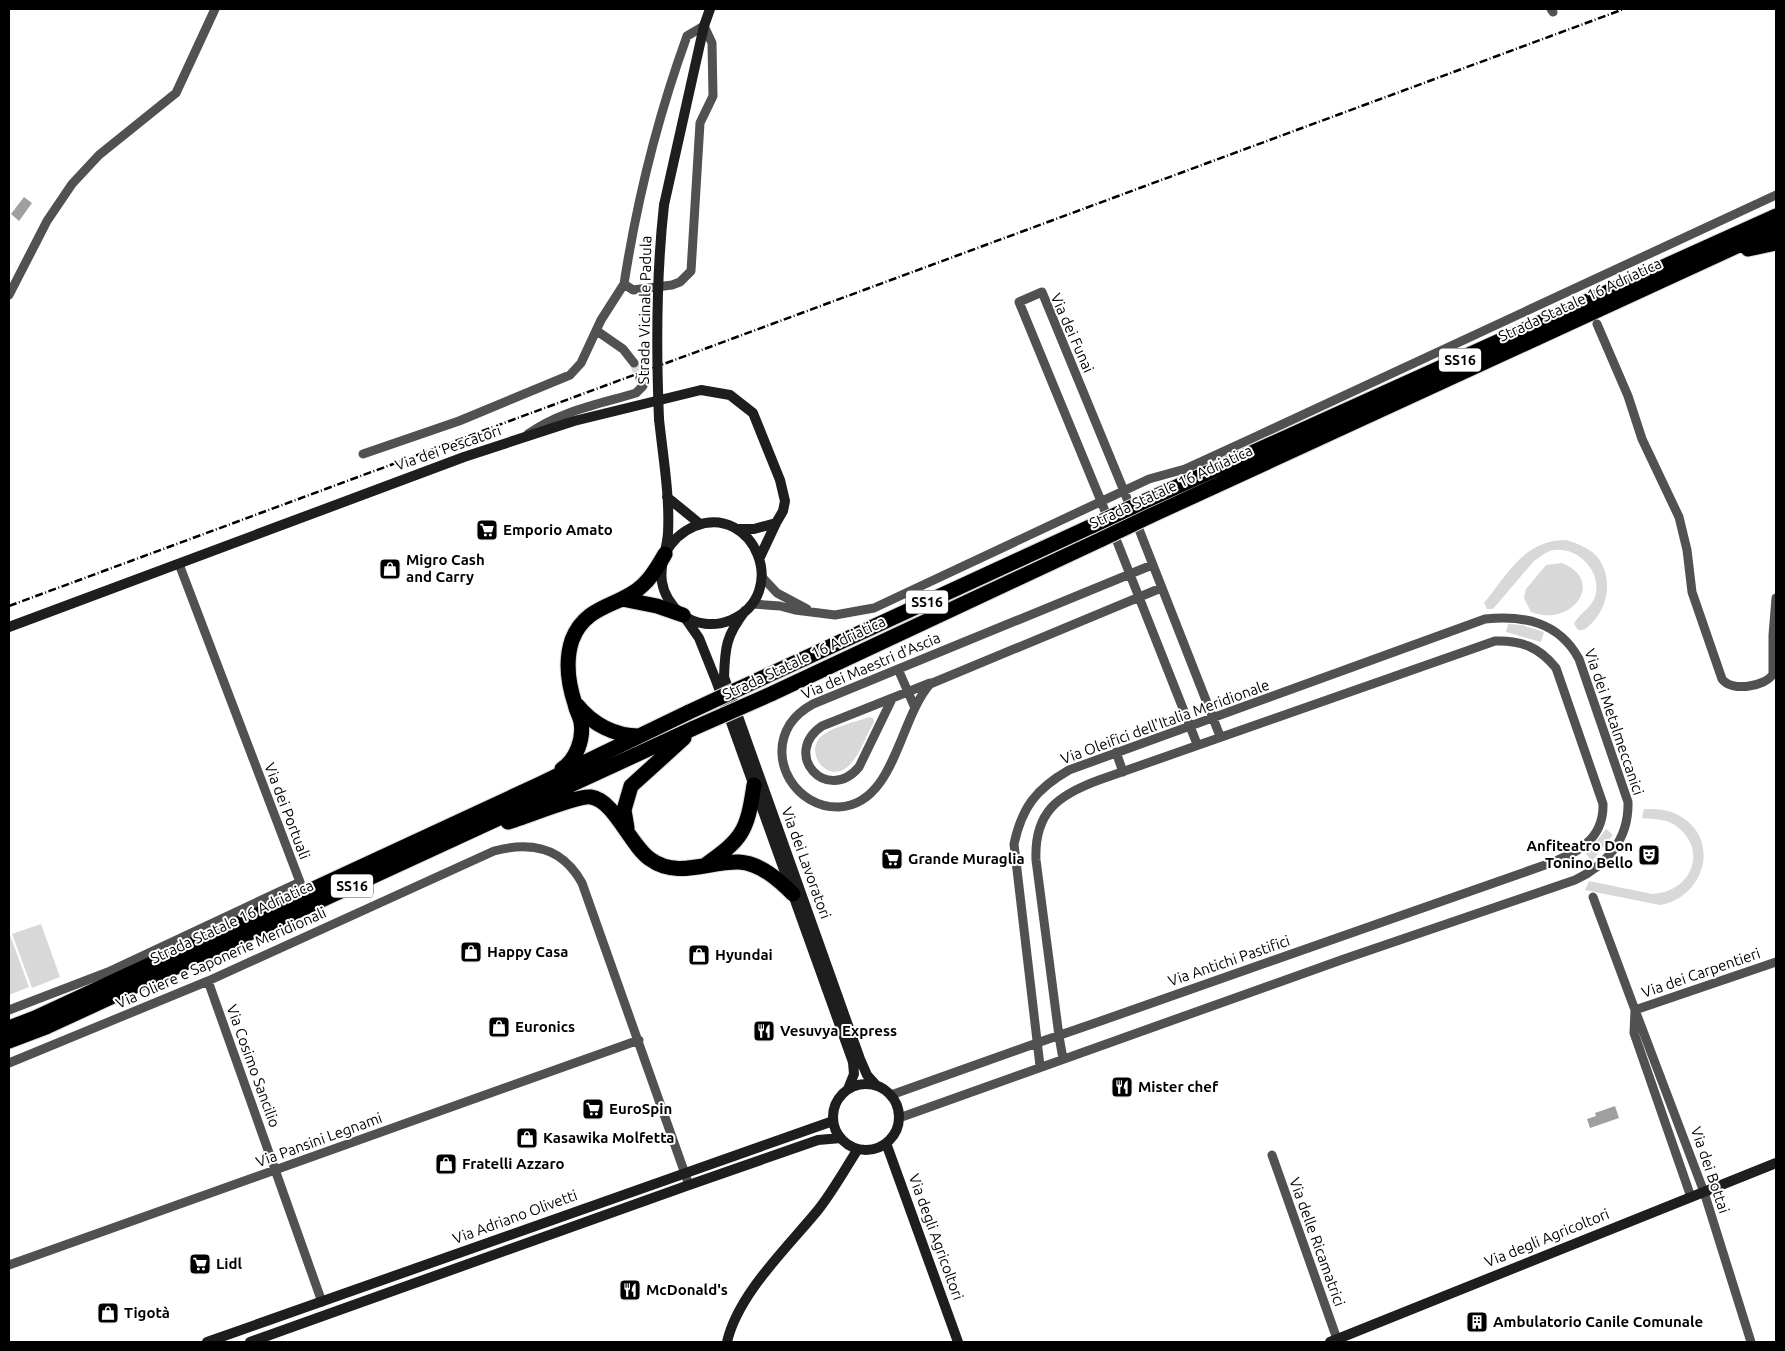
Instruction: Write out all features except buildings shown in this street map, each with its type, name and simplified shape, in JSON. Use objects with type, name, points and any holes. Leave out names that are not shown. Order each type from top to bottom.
[{"type":"highway","name":"SS16","points":[[1702,251],[1776,210]]},
{"type":"highway","name":"Strada Statale 16 Adriatica","points":[[9,1028],[35,1018],[540,784],[689,712],[1143,502],[1776,216]]},
{"type":"highway","name":"Strada Statale 16 Adriatica","points":[[9,1041],[46,1027],[466,835],[1150,516],[1776,228]]},
{"type":"highway","name":"SS16","points":[[1672,277],[1749,249],[1776,243]]},
{"type":"highway","points":[[540,784],[568,765],[576,755],[581,722],[572,695],[567,662],[572,638],[586,618],[603,606],[622,599],[643,586],[665,554]]},
{"type":"highway","points":[[622,599],[657,606],[683,615]]},
{"type":"highway","points":[[572,695],[578,706],[589,718],[606,729],[625,736],[641,736]]},
{"type":"highway","points":[[628,835],[624,810],[631,786],[694,728]]},
{"type":"highway","points":[[701,868],[733,845],[747,825],[754,785]]},
{"type":"highway","points":[[466,835],[535,815],[581,797],[593,797],[603,802],[636,848],[651,860],[668,868],[701,868],[739,862],[774,875],[793,894]]},
{"type":"street","points":[[9,295],[47,221],[72,184],[99,155],[176,93],[215,9]]},
{"type":"street","name":"Strada Vicinale Padula","points":[[710,9],[704,26],[664,205],[657,292],[656,339],[659,419],[667,497],[668,533],[661,570],[663,587],[671,603],[683,615],[699,638],[721,680]]},
{"type":"street","points":[[363,454],[460,421],[570,375],[581,363],[624,284],[631,239],[665,97],[687,36],[704,26],[712,43],[713,96],[700,123],[691,271],[680,282],[672,285],[633,290],[624,284]]},
{"type":"street","points":[[683,615],[699,623],[717,624],[732,620],[749,608],[780,606],[835,615],[874,608],[1124,491],[1149,480],[1185,469],[1776,195]]},
{"type":"street","points":[[1578,287],[1583,296]]},
{"type":"street","name":"Via dei Funai","points":[[1197,744],[1102,501],[1019,302],[1042,292],[1124,491],[1220,736]]},
{"type":"street","points":[[1597,324],[1628,396],[1642,439],[1679,517],[1687,550],[1692,592],[1722,679],[1726,684],[1734,687],[1764,682],[1773,674],[1776,598]]},
{"type":"street","points":[[597,331],[623,349],[634,363]]},
{"type":"street","points":[[523,438],[544,423],[568,413],[636,393],[643,386],[640,378]]},
{"type":"street","name":"Via dei Pescatori","points":[[9,627],[464,457],[574,421],[701,390],[730,395],[747,406],[756,417],[780,480],[785,501],[784,511],[776,523],[760,558]]},
{"type":"street","points":[[667,497],[700,524]]},
{"type":"street","points":[[665,554],[682,533],[700,524],[718,523],[737,529],[754,529],[776,523]]},
{"type":"street","points":[[721,680],[725,646],[736,624],[760,591],[762,577],[760,558],[752,542],[737,529]]},
{"type":"street","name":"Via dei Portuali","points":[[9,1010],[108,972],[300,882],[179,564]]},
{"type":"street","name":"Via dei Maestri d’Ascia","points":[[1152,565],[813,704],[800,712],[790,724],[784,738],[782,753],[784,769],[791,783],[802,794],[821,804],[839,807],[858,802],[872,792],[883,779],[924,691],[936,680],[1161,588]]},
{"type":"street","points":[[762,577],[777,593],[811,612]]},
{"type":"street","name":"Via dei Metalmeccanici","points":[[1063,1059],[1575,880],[1594,871],[1609,857],[1616,847],[1627,821],[1628,796],[1573,647],[1548,626],[1530,619],[1508,616],[1486,619]]},
{"type":"street","name":"Via Oleifici dell'Italia Meridionale","points":[[1040,1066],[1014,844],[1018,824],[1030,800],[1048,782],[1069,770],[1486,619]]},
{"type":"street","name":"Via Antichi Pastifici","points":[[891,1095],[1577,852],[1591,840],[1599,827],[1603,804],[1556,668],[1546,656],[1533,647],[1514,640],[1495,641],[1220,736]]},
{"type":"street","points":[[898,669],[915,708]]},
{"type":"street","name":"Via dei Lavoratori","points":[[721,680],[754,785],[856,1061]]},
{"type":"street","name":"Via dei Lavoratori","points":[[721,680],[856,1061]]},
{"type":"street","points":[[892,698],[859,767],[853,774],[836,781],[819,777],[812,771],[805,755],[809,738],[814,731],[822,726],[936,680]]},
{"type":"street","points":[[899,1118],[1063,1059],[1035,842],[1041,821],[1054,802],[1076,788],[1220,736]]},
{"type":"street","points":[[1116,752],[1123,772]]},
{"type":"street","name":"Via Oliere e Saponerie Meridionali","points":[[9,1063],[208,981],[494,850],[520,845],[534,846],[545,849],[566,862],[582,883],[690,1184]]},
{"type":"street","name":"Via dei Bottai","points":[[1593,897],[1704,1192],[1751,1342]]},
{"type":"street","name":"Via dei Carpentieri","points":[[1635,1010],[1776,962]]},
{"type":"street","name":"Via Cosimo Sancilio","points":[[208,981],[322,1302]]},
{"type":"street","name":"Via dei Bottai","points":[[1635,1010],[1634,1033],[1691,1197]]},
{"type":"street","name":"Via Pansini Legnami","points":[[9,1265],[639,1040]]},
{"type":"street","points":[[856,1061],[877,1086],[891,1095],[896,1103],[899,1118],[894,1134],[886,1143],[870,1150],[858,1149],[841,1138],[833,1121],[836,1103],[848,1089],[854,1074],[856,1061]]},
{"type":"street","points":[[848,1089],[865,1084],[877,1086]]},
{"type":"street","name":"Via Adriano Olivetti","points":[[207,1342],[833,1121]]},
{"type":"street","name":"Via Adriano Olivetti","points":[[250,1342],[690,1184],[818,1140],[841,1138]]},
{"type":"street","name":"Via degli Agricoltori","points":[[886,1143],[958,1342]]},
{"type":"street","points":[[727,1342],[735,1318],[748,1297],[820,1207],[858,1149]]},
{"type":"street","name":"Via delle Ricamatrici","points":[[1272,1154],[1334,1341]]},
{"type":"street","name":"Via degli Agricoltori","points":[[1334,1341],[1776,1163]]},
{"type":"shaded area","points":[[24,197],[32,203],[19,221],[11,214]]},
{"type":"shaded area","points":[[1566,540],[1592,552],[1599,559],[1606,576],[1607,593],[1605,602],[1597,617],[1585,629],[1578,630],[1574,624],[1594,598],[1596,593],[1595,576],[1591,568],[1579,556],[1563,550],[1554,550],[1534,561],[1493,609],[1487,609],[1484,603],[1509,570],[1528,552],[1551,542]]},
{"type":"shaded area","points":[[1562,563],[1575,571],[1582,580],[1583,591],[1578,600],[1570,608],[1559,614],[1546,615],[1531,612],[1524,598],[1526,589],[1546,565]]},
{"type":"shaded area","points":[[1508,624],[1522,625],[1544,632],[1541,642],[1506,632]]},
{"type":"shaded area","points":[[870,717],[873,718],[874,722],[851,764],[838,772],[824,768],[819,763],[815,749],[817,741],[823,735],[839,727]]},
{"type":"shaded area","points":[[1644,809],[1670,812],[1692,825],[1700,838],[1704,851],[1702,866],[1697,879],[1688,891],[1675,900],[1660,905],[1585,890],[1589,881],[1652,894],[1666,891],[1678,885],[1687,877],[1692,866],[1691,844],[1684,833],[1670,822],[1642,818]]},
{"type":"shaded area","points":[[1606,829],[1613,835],[1592,861],[1586,854]]},
{"type":"shaded area","points":[[41,924],[60,977],[32,988],[12,934]]},
{"type":"shaded area","points":[[9,932],[29,987],[9,995]]},
{"type":"shaded area","points":[[1615,1106],[1619,1118],[1590,1128],[1587,1119],[1596,1116],[1595,1113]]},
{"type":"tunnel","points":[[634,363],[640,378]]},
{"type":"railway","points":[[9,606],[1624,9]]},
{"type":"place","name":"Emporio Amato","points":[[487,530]]},
{"type":"place","name":"Migro Cash and Carry","points":[[390,569]]},
{"type":"place","name":"Anfiteatro Don Tonino Bello","points":[[1649,855]]},
{"type":"place","name":"Grande Muraglia","points":[[892,859]]},
{"type":"place","name":"Happy Casa","points":[[471,952]]},
{"type":"place","name":"Hyundai","points":[[699,955]]},
{"type":"place","name":"Euronics","points":[[499,1027]]},
{"type":"place","name":"Vesuvya Express","points":[[764,1031]]},
{"type":"place","name":"Mister chef","points":[[1122,1087]]},
{"type":"place","name":"EuroSpin","points":[[593,1109]]},
{"type":"place","name":"Kasawika Molfetta","points":[[527,1138]]},
{"type":"place","name":"Fratelli Azzaro","points":[[446,1164]]},
{"type":"place","name":"Lidl","points":[[200,1264]]},
{"type":"place","name":"McDonald's","points":[[630,1290]]},
{"type":"place","name":"Tigotà","points":[[108,1313]]},
{"type":"place","name":"Ambulatorio Canile Comunale","points":[[1477,1322]]}]
